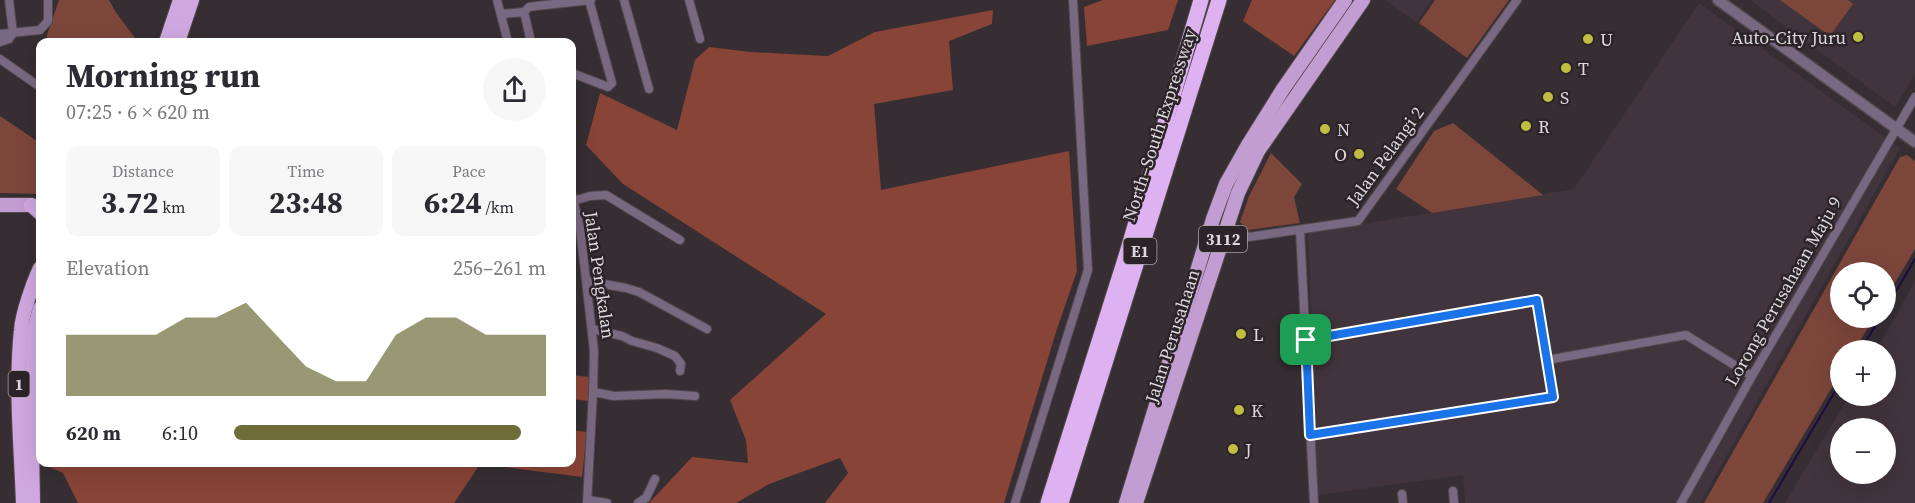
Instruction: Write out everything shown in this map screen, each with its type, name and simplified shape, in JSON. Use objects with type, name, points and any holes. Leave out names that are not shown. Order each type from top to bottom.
[{"type":"highway","points":[[167,38],[180,0]]},
{"type":"highway","points":[[179,38],[192,0]]},
{"type":"highway","name":"North–South Expressway","points":[[1048,503],[1127,253],[1201,0]]},
{"type":"highway","name":"North–South Expressway","points":[[1061,503],[1219,0]]},
{"type":"highway","name":"1","points":[[22,503],[19,392],[21,328],[36,281]]},
{"type":"highway","name":"1","points":[[33,503],[31,393],[36,323]]},
{"type":"main road","name":"Jalan Perusahaan","points":[[1126,503],[1213,219],[1226,184],[1283,89],[1345,0]]},
{"type":"main road","name":"Jalan Perusahaan","points":[[1136,503],[1238,193],[1258,151],[1363,0]]},
{"type":"main road","points":[[0,205],[36,207]]},
{"type":"street","points":[[0,42],[9,39],[13,33],[9,0]]},
{"type":"street","points":[[0,34],[40,30],[48,21],[48,0]]},
{"type":"street","points":[[497,0],[507,38]]},
{"type":"street","points":[[501,14],[524,12],[529,7],[590,0],[612,83],[608,87],[576,75]]},
{"type":"street","points":[[624,0],[649,89]]},
{"type":"street","points":[[689,0],[700,39]]},
{"type":"street","points":[[1015,503],[1088,270],[1073,0]]},
{"type":"street","name":"Jalan Pelangi 2","points":[[1228,226],[1249,237],[1358,221],[1517,0]]},
{"type":"street","points":[[1719,0],[1915,142]]},
{"type":"street","points":[[524,12],[530,38]]},
{"type":"street","points":[[0,59],[36,84]]},
{"type":"street","name":"Lorong Perusahaan Maju 9","points":[[1681,503],[1752,376],[1915,97]]},
{"type":"street","points":[[576,198],[606,195],[680,240]]},
{"type":"street","name":"Jalan Pengkalan","points":[[576,213],[580,228],[592,329],[593,392],[587,501]]},
{"type":"street","points":[[1300,230],[1314,503]]},
{"type":"street","points":[[587,281],[639,292],[707,329]]},
{"type":"street","points":[[1306,340],[1537,300],[1553,397],[1310,435]]},
{"type":"street","points":[[592,329],[622,336],[675,356],[681,364],[680,371]]},
{"type":"street","points":[[1547,360],[1686,335],[1752,376]]},
{"type":"street","points":[[593,392],[614,396],[666,394],[695,396]]},
{"type":"street","points":[[638,503],[646,498],[655,479]]},
{"type":"street","points":[[1453,491],[1454,503]]},
{"type":"street","points":[[587,501],[607,503]]},
{"type":"shaded area","points":[[59,0],[109,0],[135,38],[47,38]]},
{"type":"shaded area","points":[[1103,0],[1178,0],[1168,30],[1087,46],[1084,7]]},
{"type":"shaded area","points":[[1252,0],[1335,0],[1294,56],[1243,21]]},
{"type":"shaded area","points":[[1385,0],[1432,0],[1416,22]]},
{"type":"shaded area","points":[[1435,0],[1509,0],[1467,58],[1419,23]]},
{"type":"shaded area","name":"Auto-City Juru","points":[[1750,0],[1915,0],[1915,74],[1895,107]]},
{"type":"shaded area","points":[[1780,0],[1848,0],[1853,4],[1830,36]]},
{"type":"shaded area","points":[[1699,3],[1900,148],[1836,262],[1830,262],[1830,272],[1700,503],[1465,503],[1463,475],[1318,495],[1308,233],[1574,189]]},
{"type":"shaded area","points":[[993,10],[992,24],[949,41],[953,90],[874,104],[881,190],[1069,151],[1077,271],[1004,503],[825,503],[848,473],[840,458],[769,484],[736,503],[649,503],[692,457],[748,463],[746,440],[730,400],[826,314],[623,184],[586,145],[600,93],[677,130],[695,60],[709,47],[750,52],[828,56],[875,32]]},
{"type":"shaded area","points":[[0,116],[36,140],[36,194],[0,193]]},
{"type":"shaded area","points":[[1453,123],[1543,195],[1432,213],[1396,189],[1434,131]]},
{"type":"shaded area","points":[[1271,153],[1302,184],[1294,197],[1300,223],[1248,230],[1240,222],[1249,196]]},
{"type":"shaded area","points":[[1907,155],[1915,161],[1915,249],[1896,281],[1896,262],[1841,262],[1900,157]]},
{"type":"shaded area","points":[[1830,281],[1830,328],[1868,328],[1861,340],[1830,340],[1830,391],[1763,503],[1704,503]]},
{"type":"shaded area","points":[[1915,281],[1915,503],[1785,503],[1830,428],[1830,484],[1896,484],[1896,418],[1836,418],[1843,406],[1896,406],[1896,340],[1882,340],[1889,328],[1896,328],[1896,315]]},
{"type":"shaded area","points":[[576,375],[589,377],[588,401],[576,400]]},
{"type":"shaded area","points":[[576,431],[587,432],[582,477],[504,467],[576,467]]},
{"type":"shaded area","points":[[49,467],[478,467],[454,503],[78,503],[63,473]]},
{"type":"waterway","points":[[1896,291],[1915,259]]},
{"type":"waterway","points":[[1867,340],[1874,328]]},
{"type":"waterway","points":[[1769,503],[1830,400]]},
{"type":"place","name":"Auto-City Juru","points":[[1858,37]]},
{"type":"place","name":"U","points":[[1588,39]]},
{"type":"place","name":"T","points":[[1566,68]]},
{"type":"place","name":"S","points":[[1548,97]]},
{"type":"place","name":"R","points":[[1526,126]]},
{"type":"place","name":"N","points":[[1325,129]]},
{"type":"place","name":"O","points":[[1359,154]]},
{"type":"place","name":"L","points":[[1241,334]]},
{"type":"place","name":"K","points":[[1239,410]]},
{"type":"place","name":"J","points":[[1233,449]]},
{"type":"route","points":[[1537,300],[1553,397],[1310,435],[1306,340],[1537,300]]}]
